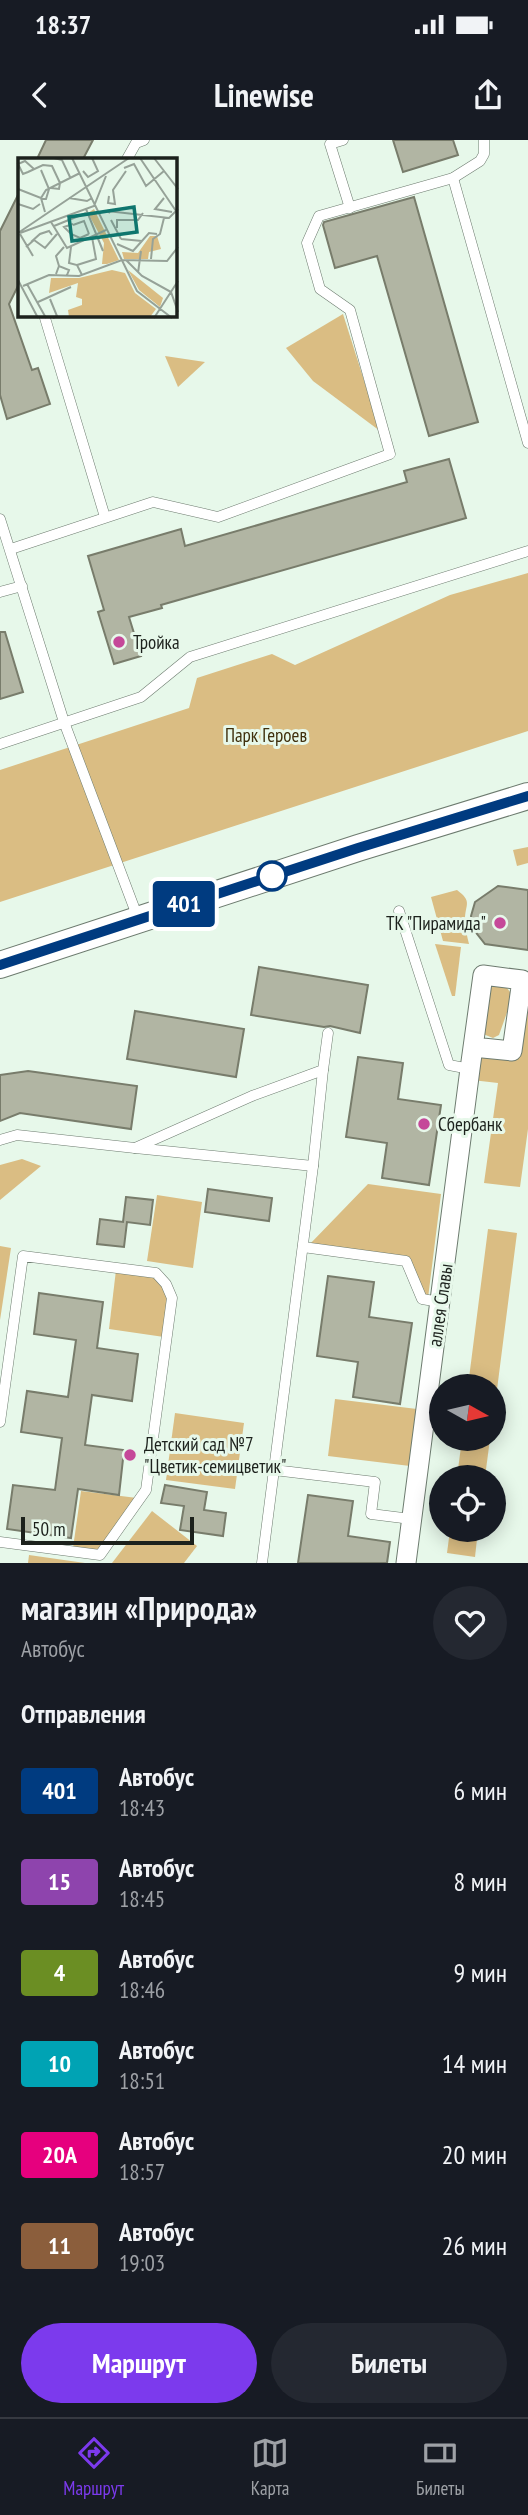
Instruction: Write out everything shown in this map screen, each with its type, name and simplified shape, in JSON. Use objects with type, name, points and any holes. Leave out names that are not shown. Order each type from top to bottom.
[{"type":"street","points":[[0,965],[528,796]]},
{"type":"street","name":"аллея Славы","points":[[406,1563],[473,1046]]},
{"type":"lane","points":[[128,158],[136,143],[144,140]]},
{"type":"lane","points":[[343,140],[330,144],[350,208]]},
{"type":"lane","points":[[11,549],[153,502],[218,517],[390,454],[350,310],[320,289],[307,243],[319,216],[453,178],[480,161],[484,154],[484,140]]},
{"type":"lane","points":[[453,178],[528,443]]},
{"type":"lane","points":[[45,317],[104,517]]},
{"type":"lane","points":[[0,519],[64,722],[139,919]]},
{"type":"lane","points":[[0,744],[141,697],[190,657],[528,551]]},
{"type":"lane","points":[[0,592],[22,586]]},
{"type":"lane","points":[[400,911],[449,1065],[470,1069]]},
{"type":"lane","points":[[262,1563],[328,1033]]},
{"type":"lane","points":[[135,1148],[252,1096],[323,1070]]},
{"type":"lane","points":[[0,1140],[17,1135],[313,1166]]},
{"type":"lane","points":[[303,1247],[406,1261],[422,1299],[440,1302]]},
{"type":"lane","points":[[0,1422],[23,1256],[156,1273],[166,1284],[172,1298],[146,1490],[100,1555],[0,1542]]},
{"type":"lane","points":[[274,1470],[375,1482],[371,1514],[411,1519]]},
{"type":"green space","points":[[343,314],[380,431],[313,381],[286,348]]},
{"type":"green space","points":[[165,356],[205,362],[178,387]]},
{"type":"green space","name":"Парк Героев","points":[[528,573],[528,731],[0,902],[0,770],[189,708],[197,678],[272,654],[295,665],[450,595]]},
{"type":"green space","points":[[528,847],[528,863],[517,866],[513,850]]},
{"type":"green space","points":[[457,890],[467,901],[465,923],[469,944],[443,941],[431,897]]},
{"type":"green space","points":[[435,944],[461,947],[455,996],[452,996]]},
{"type":"green space","points":[[498,985],[510,992],[510,1004],[499,1035],[493,1038],[483,1034],[490,988]]},
{"type":"green space","points":[[528,990],[528,1129],[520,1187],[484,1183],[498,1083],[472,1080],[476,1051],[516,1055]]},
{"type":"green space","points":[[22,1159],[41,1166],[0,1200],[0,1165]]},
{"type":"green space","points":[[368,1184],[441,1194],[428,1298],[423,1297],[407,1260],[309,1245]]},
{"type":"green space","points":[[157,1195],[202,1202],[193,1268],[147,1261]]},
{"type":"green space","points":[[488,1229],[517,1233],[499,1374],[470,1374]]},
{"type":"green space","points":[[0,1246],[11,1248],[0,1320]]},
{"type":"green space","points":[[116,1270],[155,1275],[169,1298],[164,1337],[109,1329]]},
{"type":"green space","points":[[335,1399],[417,1409],[410,1466],[328,1456]]},
{"type":"green space","points":[[175,1413],[244,1423],[235,1489],[166,1480]]},
{"type":"green space","points":[[460,1451],[488,1451],[487,1465],[459,1465]]},
{"type":"green space","points":[[81,1491],[137,1498],[99,1552],[73,1548]]},
{"type":"green space","points":[[152,1511],[197,1546],[184,1563],[112,1563]]},
{"type":"green space","points":[[448,1542],[477,1542],[475,1557],[447,1553]]},
{"type":"green space","points":[[29,1555],[85,1563],[28,1563]]},
{"type":"building","points":[[46,140],[93,140],[84,158],[37,158]]},
{"type":"building","points":[[393,140],[453,140],[458,155],[403,172]]},
{"type":"building","points":[[18,195],[18,286],[9,304],[32,370],[38,368],[50,404],[7,419],[0,395],[0,231]]},
{"type":"building","points":[[414,197],[478,422],[429,436],[377,256],[335,268],[323,225],[324,222]]},
{"type":"building","points":[[449,459],[466,518],[161,605],[162,608],[129,617],[141,656],[114,664],[98,612],[104,610],[88,556],[181,529],[185,546],[407,482],[404,471]]},
{"type":"building","points":[[0,632],[5,632],[23,692],[0,699]]},
{"type":"building","name":"ТК \"Пирамида\"","points":[[498,886],[528,890],[528,950],[485,944],[474,930],[471,916],[475,902]]},
{"type":"building","points":[[259,967],[368,985],[360,1033],[251,1015]]},
{"type":"building","points":[[135,1011],[244,1029],[236,1077],[127,1059]]},
{"type":"building","points":[[358,1057],[403,1063],[398,1099],[441,1105],[429,1185],[382,1178],[387,1143],[346,1137]]},
{"type":"building","points":[[28,1071],[137,1086],[131,1129],[20,1113],[0,1121],[0,1075]]},
{"type":"building","points":[[208,1189],[272,1198],[269,1221],[205,1212]]},
{"type":"building","points":[[126,1197],[153,1200],[150,1225],[127,1222],[124,1247],[97,1244],[100,1219],[123,1222]]},
{"type":"building","points":[[328,1276],[374,1282],[369,1317],[412,1323],[400,1404],[353,1397],[358,1362],[317,1356]]},
{"type":"building","points":[[39,1293],[103,1302],[97,1348],[138,1354],[132,1401],[92,1395],[85,1445],[124,1450],[119,1495],[78,1489],[71,1538],[7,1529],[13,1485],[55,1490],[62,1438],[21,1432],[27,1391],[68,1397],[76,1340],[34,1334]]},
{"type":"building","points":[[165,1485],[207,1492],[204,1510],[226,1513],[223,1536],[180,1530],[184,1506],[161,1503]]},
{"type":"building","points":[[308,1495],[353,1501],[348,1536],[390,1542],[387,1563],[298,1563]]},
{"type":"bus line","name":"401","points":[[0,965],[358,848],[528,796]]},
{"type":"place","name":"Тройка","points":[[119,642]]},
{"type":"place","name":"ТК \"Пирамида\"","points":[[500,923]]},
{"type":"place","name":"Сбербанк","points":[[424,1124]]},
{"type":"place","name":"Детский сад №7 \"Цветик-семицветик\"","points":[[130,1455]]}]
